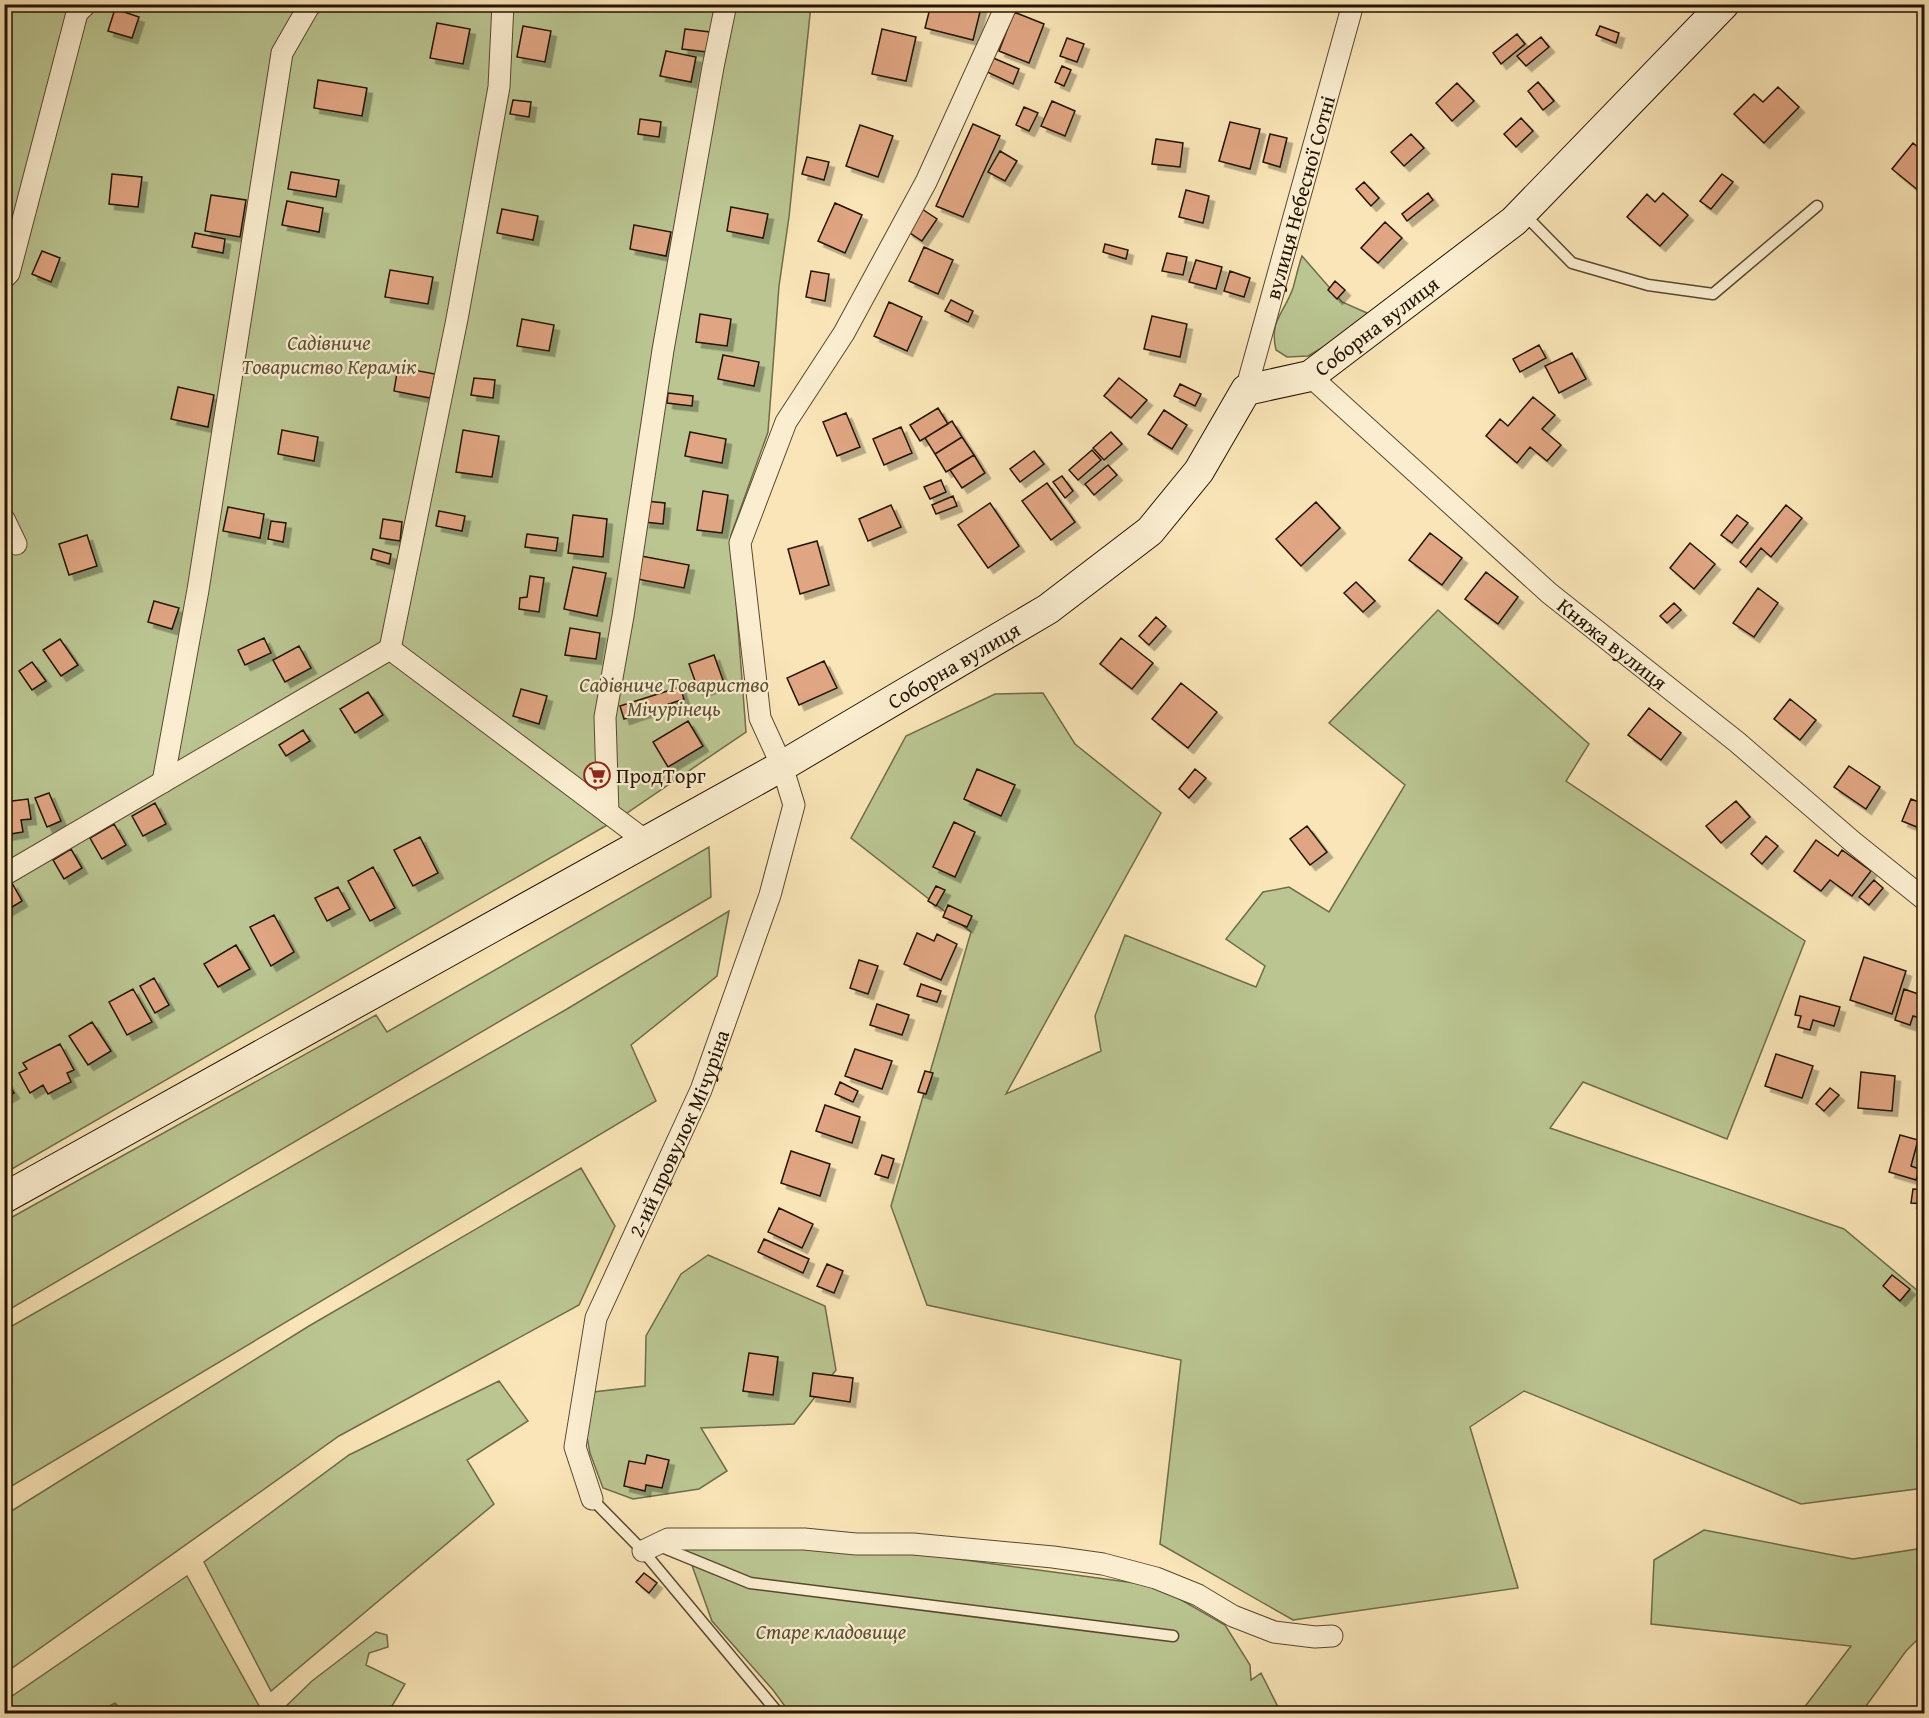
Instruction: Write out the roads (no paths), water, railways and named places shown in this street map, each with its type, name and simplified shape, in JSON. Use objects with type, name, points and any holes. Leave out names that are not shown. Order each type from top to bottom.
[{"type":"main road","name":"Соборна вулиця","points":[[4,1198],[782,766],[1048,609],[1150,531],[1199,471],[1246,390],[1310,376],[1514,221],[1724,4]]},
{"type":"street","points":[[4,279],[9,273],[76,13],[86,4]]},
{"type":"street","points":[[164,782],[198,590],[282,53],[312,4]]},
{"type":"street","points":[[4,874],[390,649],[457,319],[499,87],[503,4]]},
{"type":"street","points":[[608,813],[606,717],[663,350],[726,4]]},
{"type":"street","points":[[782,766],[760,718],[740,543],[786,422],[844,333],[926,182],[1007,4]]},
{"type":"street","name":"вулиця Небесної Сотні","points":[[1246,390],[1353,4]]},
{"type":"street","name":"Княжа вулиця","points":[[1310,376],[1549,593],[1737,742],[1853,842],[1924,899]]},
{"type":"street","points":[[4,519],[16,544]]},
{"type":"street","points":[[390,649],[647,842]]},
{"type":"street","name":"2-ий провулок Мічуріна","points":[[592,1499],[575,1447],[596,1318],[701,1090],[770,895],[794,805],[782,766]]},
{"type":"street","points":[[650,1548],[668,1539],[804,1539],[856,1544],[913,1544],[1053,1557],[1103,1564],[1156,1578],[1198,1594],[1233,1616],[1274,1632],[1315,1637],[1332,1636]]},
{"type":"lane","points":[[1523,213],[1572,263],[1648,285],[1713,294],[1817,206]]},
{"type":"lane","points":[[592,1499],[650,1548],[779,1713]]},
{"type":"lane","points":[[650,1548],[750,1583],[1173,1635]]},
{"type":"place","name":"ПродТорг","points":[[597,775]]},
{"type":"park label","name":"Садівниче Товариство Керамік","points":[[329,354]]},
{"type":"park label","name":"Садівниче Товариство Мічурінець","points":[[674,696]]},
{"type":"park label","name":"Старе кладовище","points":[[831,1631]]}]
